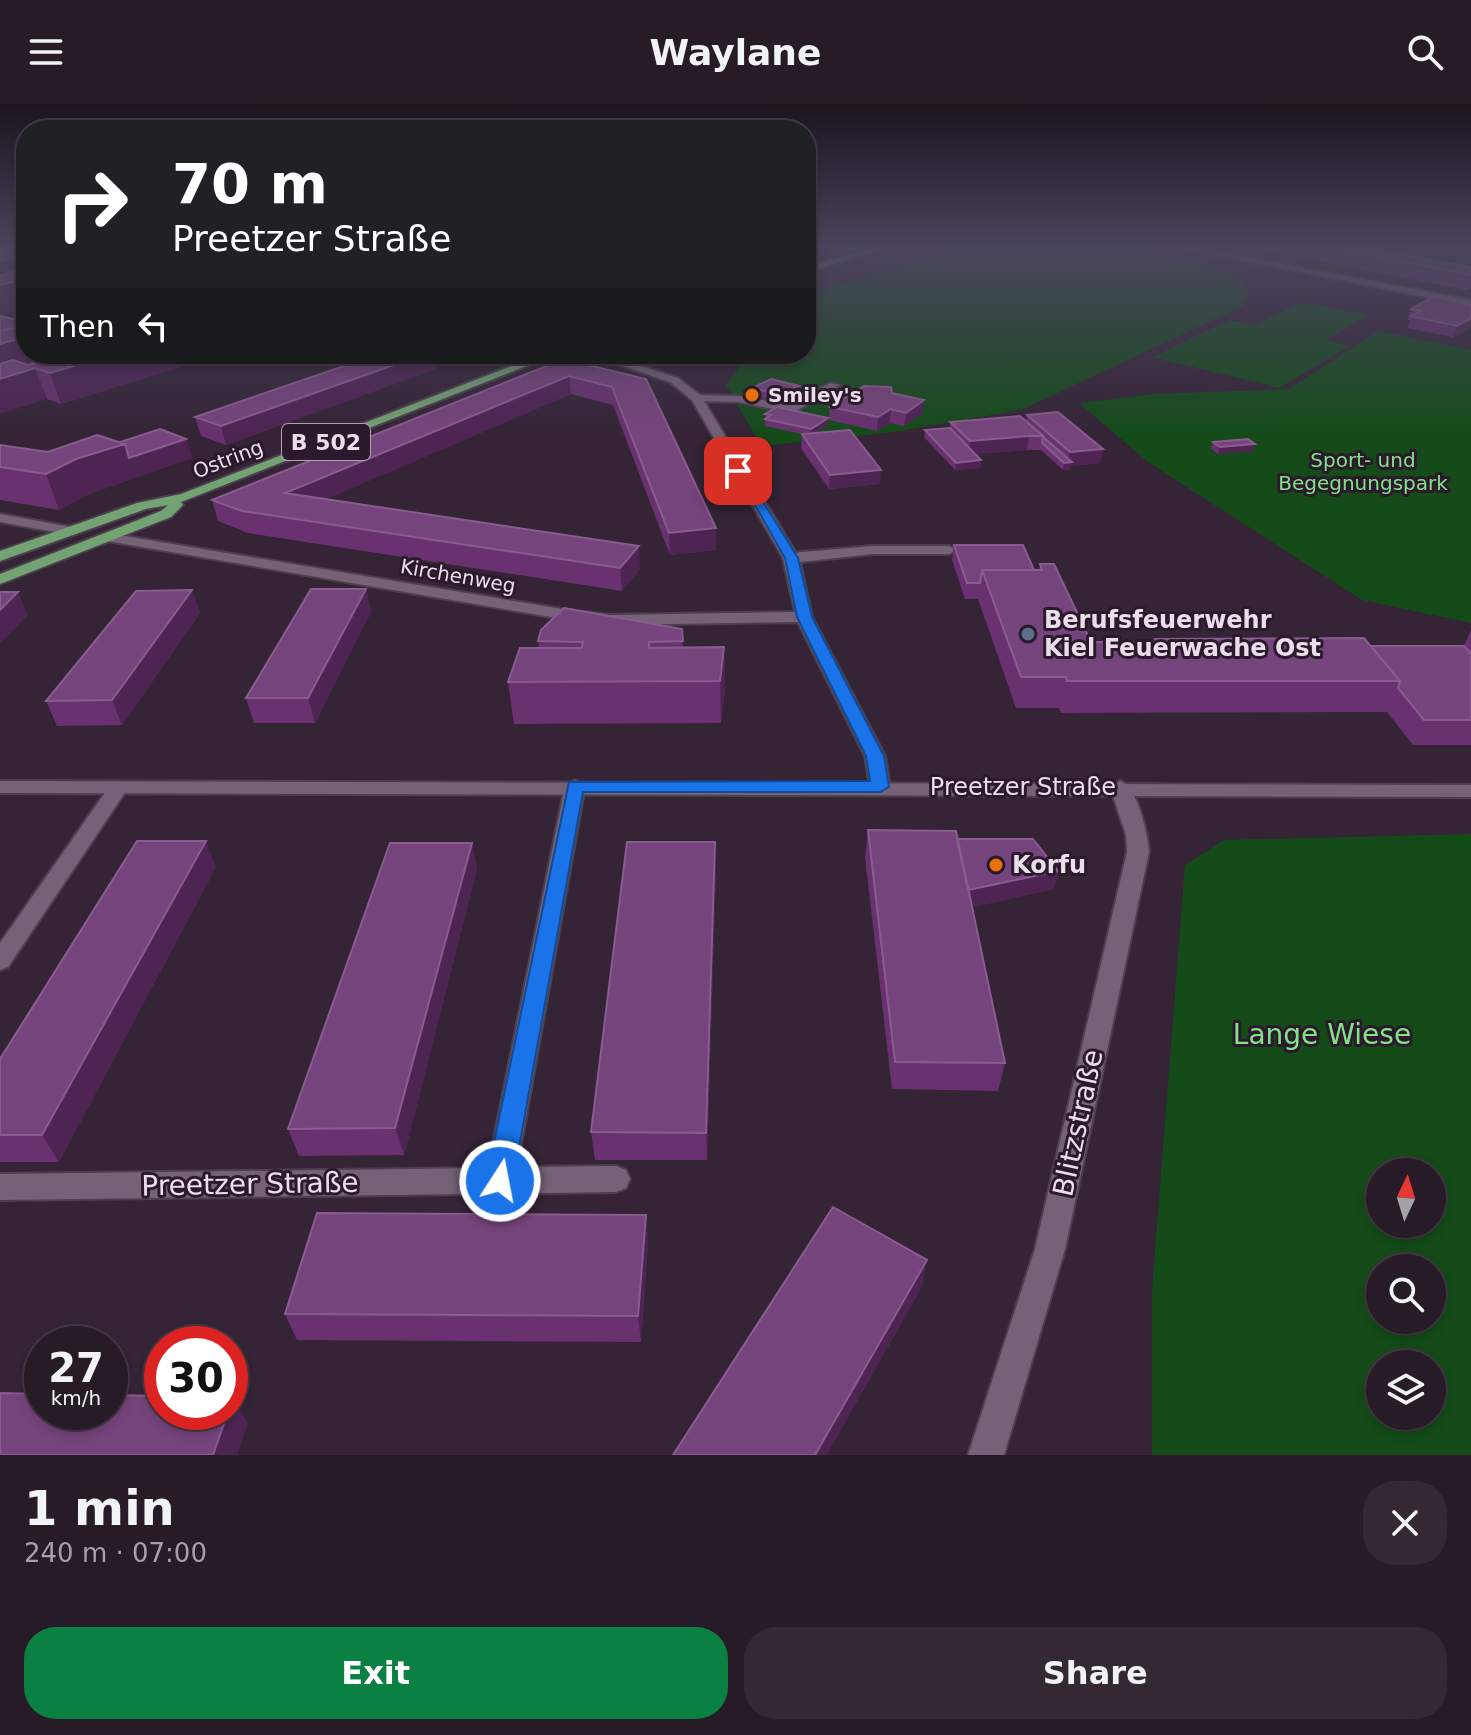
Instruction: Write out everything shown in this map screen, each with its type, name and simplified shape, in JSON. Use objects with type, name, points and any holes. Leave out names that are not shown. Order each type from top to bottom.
[{"type":"main road","name":"Ostring","points":[[0,556],[142,506],[185,497],[526,364]]},
{"type":"main road","name":"Ostring","points":[[0,579],[166,514],[185,497]]},
{"type":"street","points":[[625,364],[674,380],[697,398],[791,558],[804,617],[875,756],[880,787]]},
{"type":"street","points":[[697,398],[738,399],[793,409],[834,385]]},
{"type":"street","points":[[0,518],[71,531]]},
{"type":"street","name":"Kirchenweg","points":[[107,537],[598,619],[804,617]]},
{"type":"street","points":[[791,558],[873,550],[949,550]]},
{"type":"street","points":[[500,1181],[575,786]]},
{"type":"street","name":"Preetzer Straße","points":[[0,787],[1120,787],[1471,791]]},
{"type":"street","name":"Blitzstraße","points":[[986,1455],[1050,1249],[1138,852],[1137,835],[1120,787]]},
{"type":"street","points":[[0,961],[118,788]]},
{"type":"street","name":"Preetzer Straße","points":[[0,1187],[616,1179]]},
{"type":"green space","points":[[816,309],[1236,309],[1021,410],[894,432],[761,446],[726,385],[739,368],[734,364],[816,364]]},
{"type":"green space","points":[[1287,309],[1338,309],[1369,315],[1326,340],[1350,346],[1279,388],[1152,357],[1230,320],[1255,325]]},
{"type":"green space","name":"Sport- und Begegnungspark","points":[[1378,331],[1471,350],[1471,623],[1362,600],[1148,462],[1079,403],[1155,394],[1289,389]]},
{"type":"green space","name":"Lange Wiese","points":[[1471,834],[1471,1455],[1152,1455],[1152,1289],[1185,865],[1224,840]]},
{"type":"building","points":[[1411,309],[1471,309],[1471,318],[1457,326],[1411,316],[1421,311]]},
{"type":"building","points":[[0,316],[16,320],[16,327],[0,331]]},
{"type":"building","points":[[16,327],[16,340],[0,344],[0,331]]},
{"type":"building","points":[[13,360],[16,364],[80,364],[50,373],[35,368],[0,379],[0,364]]},
{"type":"building","points":[[350,364],[397,364],[221,426],[195,417]]},
{"type":"building","points":[[551,364],[597,364],[592,366],[646,379],[716,528],[669,533],[612,387],[569,376],[285,493],[639,546],[620,568],[242,511],[212,500]]},
{"type":"building","points":[[771,379],[799,386],[776,394],[752,388]]},
{"type":"building","points":[[864,386],[891,387],[892,393],[924,400],[906,413],[891,409],[878,417],[830,407]]},
{"type":"building","points":[[777,407],[828,418],[811,429],[765,419],[771,415],[765,414]]},
{"type":"building","points":[[1058,412],[1103,449],[1070,452],[1027,415]]},
{"type":"building","points":[[1020,416],[1043,436],[970,441],[950,422]]},
{"type":"building","points":[[950,428],[981,460],[956,463],[925,430]]},
{"type":"building","points":[[160,429],[186,439],[129,458],[125,444],[120,442]]},
{"type":"building","points":[[850,430],[881,470],[830,475],[802,434]]},
{"type":"building","points":[[97,435],[125,444],[76,459],[46,474],[0,467],[0,445],[48,452]]},
{"type":"building","points":[[1043,437],[1072,462],[1064,463],[1042,443]]},
{"type":"building","points":[[1248,439],[1255,444],[1220,447],[1213,442]]},
{"type":"building","points":[[954,545],[1023,545],[1034,570],[982,570],[980,583],[967,583]]},
{"type":"building","points":[[1040,564],[1054,564],[1091,642],[1364,638],[1400,681],[1067,681],[1066,677],[1021,677],[982,570],[1042,570]]},
{"type":"building","points":[[311,589],[366,589],[308,698],[246,698]]},
{"type":"building","points":[[192,590],[112,700],[46,701],[136,591]]},
{"type":"building","points":[[0,592],[18,592],[0,610]]},
{"type":"building","points":[[564,608],[682,629],[683,641],[649,642],[649,648],[724,647],[720,681],[508,682],[520,648],[582,648],[583,642],[538,641],[541,630]]},
{"type":"building","points":[[1371,646],[1464,646],[1471,653],[1471,720],[1424,720],[1398,688],[1400,681]]},
{"type":"building","points":[[868,830],[956,831],[1005,1063],[895,1062]]},
{"type":"building","points":[[957,839],[1033,839],[1058,871],[968,890]]},
{"type":"building","points":[[137,841],[206,841],[42,1135],[0,1135],[0,1059]]},
{"type":"building","points":[[627,842],[715,842],[706,1133],[591,1132]]},
{"type":"building","points":[[390,843],[472,843],[395,1128],[288,1129]]},
{"type":"building","points":[[833,1207],[927,1260],[815,1455],[673,1455]]},
{"type":"building","points":[[317,1213],[646,1215],[638,1316],[285,1314]]},
{"type":"building","points":[[0,1393],[24,1394],[24,1430],[128,1430],[128,1395],[144,1396],[144,1430],[222,1430],[213,1455],[0,1455]]},
{"type":"place","name":"Smiley's","points":[[752,395]]},
{"type":"place","name":"Berufsfeuerwehr Kiel Feuerwache Ost","points":[[1028,634]]},
{"type":"place","name":"Korfu","points":[[996,865]]},
{"type":"route","points":[[500,1181],[575,786],[880,787],[875,756],[804,617],[800,584],[791,558],[738,471]]}]
